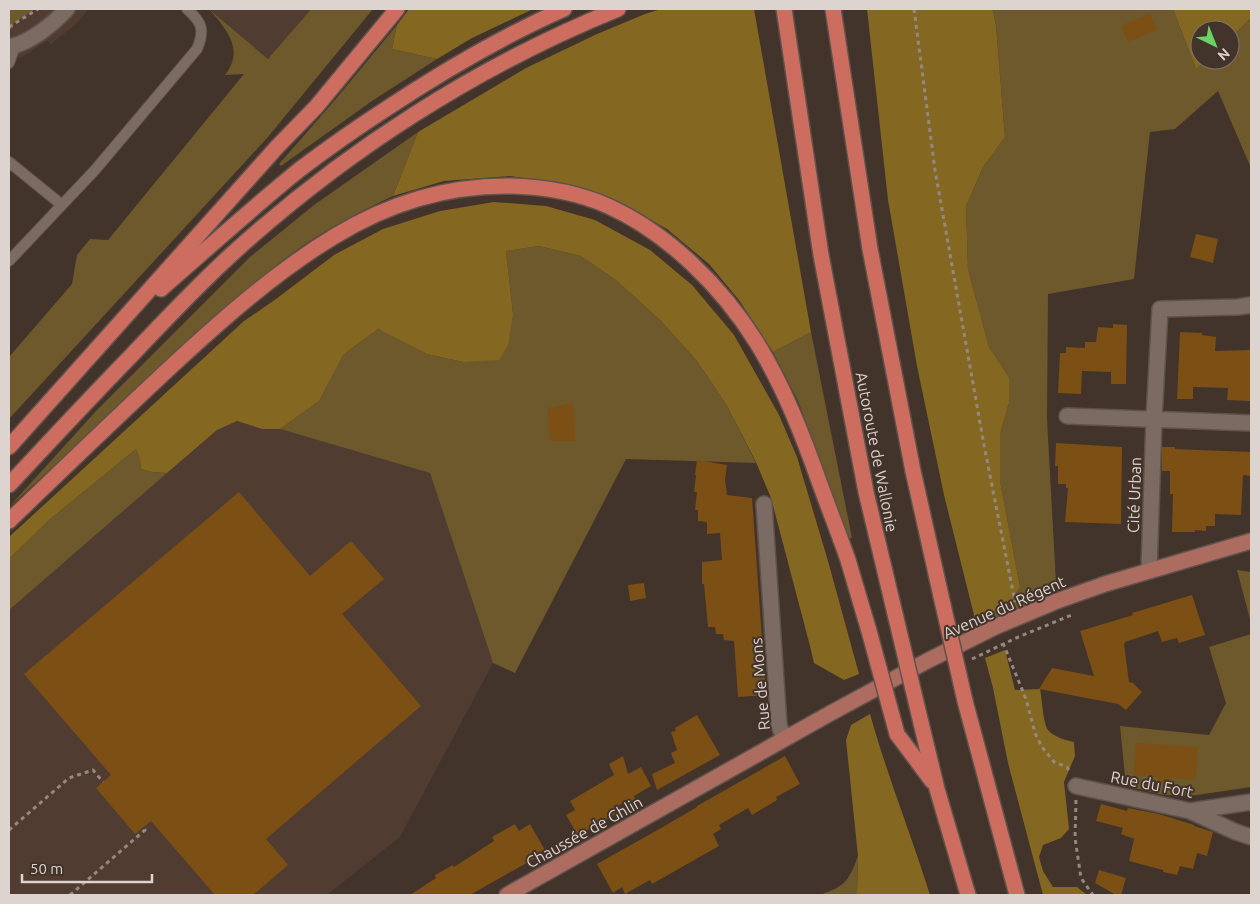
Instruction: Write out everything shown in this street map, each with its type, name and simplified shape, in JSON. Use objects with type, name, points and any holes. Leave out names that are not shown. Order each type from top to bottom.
[{"type":"highway","points":[[9,447],[277,147],[316,107],[397,9]]},
{"type":"highway","points":[[109,336],[248,212],[301,169],[357,128],[413,90],[475,54],[564,9]]},
{"type":"highway","points":[[9,485],[176,308],[232,254],[281,211],[346,160],[465,84],[520,53],[618,9]]},
{"type":"highway","name":"Autoroute de Wallonie","points":[[833,9],[870,249],[913,471],[965,702],[1017,895]]},
{"type":"highway","name":"Autoroute de Wallonie","points":[[785,12],[821,255],[866,492],[937,789],[968,895]]},
{"type":"highway","points":[[9,521],[222,320],[305,255],[329,240],[375,214],[414,199],[453,190],[492,186],[530,186],[567,192],[607,205],[641,223],[677,250],[734,309],[757,344],[781,387],[804,438],[847,557],[897,734],[937,789]]},
{"type":"main road","name":"Avenue du Régent","points":[[784,739],[927,662],[995,628],[1057,601],[1105,584],[1251,541]]},
{"type":"main road","name":"Rue de Mons","points":[[678,798],[784,739]]},
{"type":"main road","name":"Chaussée de Ghlin","points":[[506,895],[678,798]]},
{"type":"street","points":[[12,46],[41,32],[67,9]]},
{"type":"street","name":"Cité Urban","points":[[1149,572],[1160,309],[1251,305]]},
{"type":"street","points":[[1066,416],[1251,422]]},
{"type":"street","name":"Rue de Mons","points":[[764,504],[779,725],[784,739]]},
{"type":"street","name":"Rue du Fort","points":[[1076,786],[1190,811],[1251,802]]},
{"type":"street","points":[[1190,811],[1251,837]]},
{"type":"lane","points":[[9,261],[95,170],[197,48],[202,38],[201,26],[187,9]]},
{"type":"lane","points":[[9,63],[12,46]]},
{"type":"lane","points":[[9,162],[62,205]]},
{"type":"path","points":[[9,27],[38,9]]},
{"type":"path","points":[[914,9],[936,170],[984,445],[1016,605]]},
{"type":"path","points":[[995,628],[1026,699],[1035,733],[1042,748],[1054,762],[1068,767],[1076,786],[1075,838],[1081,878],[1093,895]]},
{"type":"path","points":[[9,830],[69,778],[93,770],[103,782]]},
{"type":"path","points":[[70,895],[145,830],[143,828]]},
{"type":"shaded area","points":[[9,9],[89,9],[76,24],[51,44],[47,41],[22,57],[9,59]]},
{"type":"shaded area","points":[[9,9],[35,9],[13,24],[13,28],[9,30]]},
{"type":"shaded area","points":[[209,9],[268,59],[311,9],[373,9],[268,137],[9,419],[9,357],[72,284],[77,255],[90,239],[108,240],[244,74],[225,75],[231,66],[233,48],[227,32]]},
{"type":"shaded area","points":[[210,9],[311,9],[268,59]]},
{"type":"shaded area","points":[[409,9],[533,9],[472,38],[437,59],[392,49],[397,25]]},
{"type":"shaded area","points":[[661,9],[754,9],[811,332],[773,352],[739,300],[709,264],[667,229],[617,201],[563,184],[510,176],[444,181],[393,196],[418,132],[526,68],[597,34]]},
{"type":"shaded area","points":[[867,9],[993,9],[1005,137],[983,167],[966,206],[968,269],[989,347],[1009,377],[1009,403],[1000,434],[1000,481],[1020,587],[1009,605],[975,619],[944,495],[917,366],[888,200]]},
{"type":"shaded area","points":[[993,9],[1173,9],[1190,53],[1190,70],[1240,70],[1240,28],[1251,18],[1251,168],[1218,91],[1175,129],[1150,132],[1134,279],[1048,294],[1047,419],[1057,601],[995,627],[988,614],[1009,605],[1020,587],[1000,481],[1000,434],[1009,403],[1009,377],[989,347],[968,269],[966,206],[983,167],[1005,137]]},
{"type":"shaded area","points":[[1173,9],[1251,9],[1251,18],[1240,28],[1240,20],[1190,20],[1190,53]]},
{"type":"shaded area","points":[[397,25],[392,49],[437,59],[372,101],[281,166],[279,164]]},
{"type":"shaded area","points":[[418,132],[393,196],[315,238],[258,280],[194,336],[9,507],[97,410],[250,257],[314,205]]},
{"type":"shaded area","points":[[494,202],[546,206],[595,220],[650,250],[692,285],[734,335],[779,415],[797,457],[859,674],[844,680],[814,663],[771,498],[756,462],[726,404],[697,361],[660,320],[617,281],[581,256],[539,246],[506,251],[513,314],[508,345],[499,360],[463,362],[427,354],[378,329],[344,354],[319,401],[280,429],[262,429],[237,421],[217,430],[167,473],[141,469],[136,449],[49,520],[9,559],[9,537],[244,321],[334,255],[383,229],[440,211]]},
{"type":"shaded area","points":[[539,246],[581,256],[617,281],[660,320],[697,361],[726,404],[756,463],[626,459],[515,673],[493,663],[430,473],[280,429],[319,401],[344,354],[378,329],[427,354],[463,362],[513,314],[506,251]]},
{"type":"shaded area","points":[[811,332],[852,538],[846,539],[798,401],[773,352]]},
{"type":"shaded area","points":[[237,421],[262,429],[280,429],[430,473],[493,663],[400,837],[327,895],[9,895],[9,559],[167,473],[217,430]]},
{"type":"shaded area","points":[[136,449],[141,469],[167,473],[9,610],[9,559],[49,520]]},
{"type":"shaded area","points":[[1237,570],[1251,572],[1251,623]]},
{"type":"shaded area","points":[[1251,634],[1251,787],[1190,796],[1164,795],[1126,786],[1120,726],[1209,735],[1226,703],[1209,647]]},
{"type":"shaded area","points":[[1005,650],[1015,690],[1040,689],[1046,727],[1056,736],[1074,742],[1075,756],[1064,782],[1069,829],[1061,838],[1043,845],[1039,857],[1043,871],[1053,887],[1077,887],[1087,895],[1043,895],[1008,763],[985,658]]},
{"type":"shaded area","points":[[870,714],[930,895],[857,895],[858,856],[846,740],[851,725]]},
{"type":"shaded area","points":[[858,856],[857,895],[820,895],[841,885],[849,877]]},
{"type":"building","points":[[1150,13],[1157,30],[1128,42],[1121,26]]},
{"type":"building","points":[[1196,234],[1218,239],[1213,263],[1190,257]]},
{"type":"building","points":[[1113,324],[1127,325],[1126,384],[1111,384],[1111,372],[1082,371],[1081,394],[1058,393],[1060,353],[1066,353],[1066,347],[1085,348],[1085,342],[1096,342],[1098,327],[1113,328]]},
{"type":"building","points":[[1180,332],[1202,333],[1202,335],[1216,337],[1215,351],[1251,350],[1250,401],[1227,400],[1228,388],[1193,387],[1193,399],[1177,399]]},
{"type":"building","points":[[573,403],[575,441],[550,441],[547,408]]},
{"type":"building","points":[[1056,443],[1122,447],[1121,524],[1065,522],[1068,488],[1066,488],[1066,484],[1058,484],[1058,466],[1055,466]]},
{"type":"building","points":[[1162,447],[1251,452],[1251,476],[1243,475],[1241,515],[1215,514],[1215,526],[1206,526],[1206,531],[1172,532],[1173,494],[1170,494],[1170,471],[1162,471]]},
{"type":"building","points":[[697,460],[727,465],[725,479],[727,495],[752,498],[766,695],[738,697],[734,641],[724,640],[723,634],[716,634],[715,627],[708,627],[704,584],[702,584],[702,562],[722,560],[720,533],[707,534],[707,522],[698,521],[698,510],[695,510],[697,492],[694,492]]},
{"type":"building","points":[[239,492],[310,576],[351,541],[384,579],[342,614],[421,706],[266,839],[288,865],[253,895],[215,895],[151,821],[135,834],[96,788],[111,775],[24,674]]},
{"type":"building","points":[[644,583],[646,598],[630,601],[628,585]]},
{"type":"building","points":[[1192,595],[1205,635],[1179,643],[1177,638],[1162,642],[1158,631],[1125,642],[1129,682],[1133,683],[1142,692],[1126,710],[1118,704],[1039,689],[1052,668],[1094,676],[1080,631]]},
{"type":"building","points":[[697,715],[720,755],[657,790],[652,774],[675,763],[671,753],[677,750],[671,732],[676,731],[675,728]]},
{"type":"building","points":[[1136,743],[1198,747],[1196,780],[1171,778],[1171,783],[1157,782],[1158,777],[1133,775]]},
{"type":"building","points":[[623,756],[628,774],[641,767],[651,786],[634,796],[637,805],[629,808],[626,801],[619,805],[622,810],[578,836],[566,815],[575,810],[570,801],[614,775],[609,764]]},
{"type":"building","points":[[785,756],[800,784],[776,797],[777,800],[752,815],[748,808],[719,825],[721,829],[713,834],[719,846],[652,884],[650,880],[625,894],[622,887],[613,893],[597,864]]},
{"type":"building","points":[[1101,804],[1127,811],[1128,808],[1159,814],[1213,832],[1207,856],[1197,853],[1193,869],[1180,866],[1177,875],[1129,861],[1134,839],[1121,834],[1123,828],[1096,821]]},
{"type":"building","points":[[515,824],[519,831],[530,824],[546,852],[470,895],[410,895],[436,878],[435,875],[453,865],[454,867],[494,841],[492,837]]},
{"type":"building","points":[[1099,870],[1126,878],[1121,895],[1116,895],[1095,883]]}]
